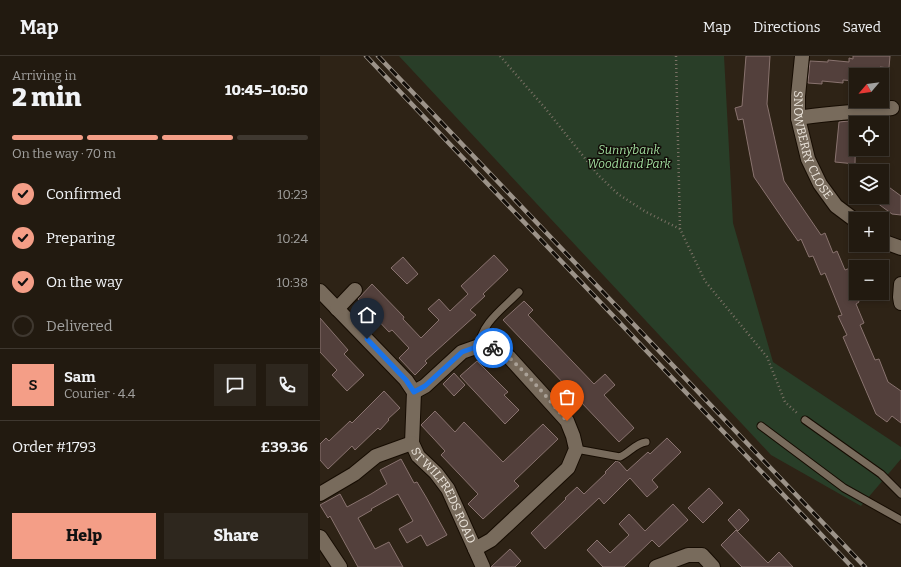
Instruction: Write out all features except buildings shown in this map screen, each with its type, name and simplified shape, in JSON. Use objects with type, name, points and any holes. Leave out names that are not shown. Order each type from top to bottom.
[{"type":"street","name":"SNOWBERRY CLOSE","points":[[802,56],[798,96],[798,118],[808,159],[820,184],[836,206],[849,216]]},
{"type":"street","points":[[798,118],[821,114],[892,108]]},
{"type":"street","points":[[889,244],[901,248]]},
{"type":"street","points":[[901,284],[901,303]]},
{"type":"street","points":[[337,309],[355,290]]},
{"type":"street","points":[[320,291],[406,380],[414,392],[425,386],[462,352],[479,346],[497,348],[509,357],[567,421],[576,449],[568,468],[491,540],[475,549]]},
{"type":"street","name":"ST WILFREDS ROAD","points":[[414,392],[412,444],[418,456],[436,473],[448,489],[483,567]]},
{"type":"street","points":[[320,494],[354,474],[376,456],[412,444]]},
{"type":"street","points":[[320,537],[340,567]]},
{"type":"street","points":[[656,567],[688,555],[702,555],[713,567]]},
{"type":"lane","points":[[479,346],[484,328],[519,292]]},
{"type":"lane","points":[[805,420],[881,474],[901,494]]},
{"type":"lane","points":[[761,426],[844,488],[901,520]]},
{"type":"lane","points":[[576,449],[620,457],[625,455],[640,443],[646,442]]},
{"type":"path","points":[[500,56],[604,180],[618,194],[646,212],[680,229]]},
{"type":"path","points":[[676,56],[680,229],[705,281],[767,357],[786,402],[805,420]]},
{"type":"green space","name":"Sunnybank Woodland Park","points":[[399,56],[724,56],[733,223],[773,362],[901,447],[901,459],[861,506],[771,455]]},
{"type":"railway","points":[[366,56],[852,567]]},
{"type":"railway","points":[[378,56],[865,567]]},
{"type":"way so far","points":[[493,348],[497,348],[509,357],[567,421]]},
{"type":"route","points":[[367,339],[406,380],[414,392],[425,386],[462,352],[479,346],[493,348]]}]
